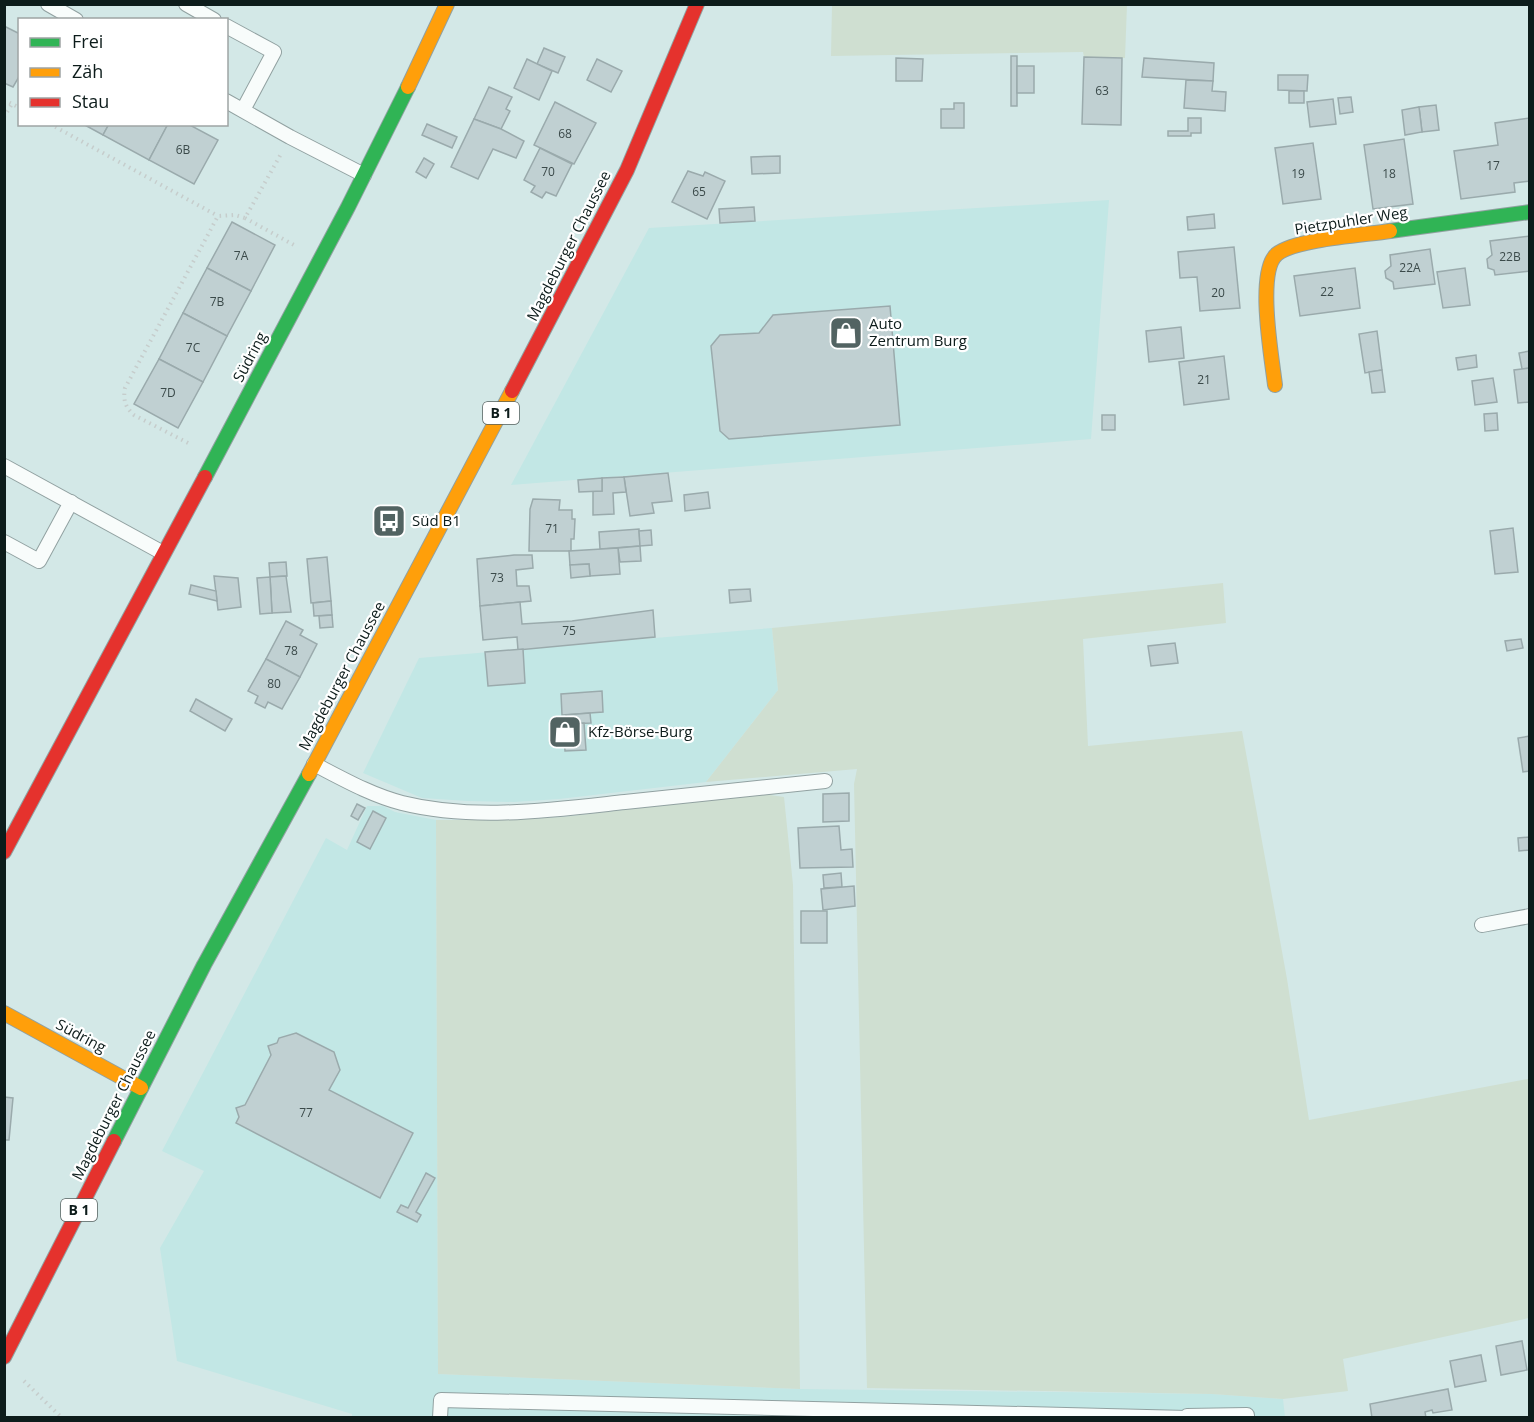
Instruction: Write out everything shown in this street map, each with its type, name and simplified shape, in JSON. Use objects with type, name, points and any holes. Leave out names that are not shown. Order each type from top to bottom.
[{"type":"main road","name":"Südring","points":[[4,852],[216,458],[364,175],[447,4]]},
{"type":"main road","name":"Magdeburger Chaussee","points":[[4,1357],[204,965],[314,764],[584,254],[631,160],[697,4]]},
{"type":"main road","name":"Pietzpuhler Weg","points":[[1275,385],[1269,333],[1267,274],[1271,260],[1282,250],[1300,244],[1530,212]]},
{"type":"main road","name":"Südring","points":[[4,1013],[141,1088]]},
{"type":"lane","points":[[48,4],[72,18]]},
{"type":"lane","points":[[186,4],[210,18]]},
{"type":"lane","points":[[228,27],[274,52],[243,110]]},
{"type":"lane","points":[[228,102],[364,175]]},
{"type":"lane","points":[[4,466],[163,553]]},
{"type":"lane","points":[[4,542],[39,561],[71,502]]},
{"type":"lane","points":[[314,764],[366,790],[400,802],[462,812],[573,808],[825,781]]},
{"type":"lane","points":[[1482,925],[1530,916]]},
{"type":"lane","points":[[440,1418],[441,1400],[1187,1417],[1246,1415],[1247,1418]]},
{"type":"path","points":[[4,100],[18,107]]},
{"type":"path","points":[[4,117],[12,104]]},
{"type":"path","points":[[54,126],[218,216],[235,215],[245,218],[320,259]]},
{"type":"path","points":[[245,218],[290,137]]},
{"type":"path","points":[[216,458],[134,415],[127,409],[123,398],[125,388],[218,216]]},
{"type":"path","points":[[22,1380],[62,1418]]},
{"type":"shaded area","name":"Auto Zentrum Burg","points":[[1109,200],[1091,439],[511,485],[649,228]]},
{"type":"shaded area","name":"Kfz-Börse-Burg","points":[[772,628],[778,690],[706,782],[559,799],[514,802],[467,801],[422,798],[363,773],[419,658]]},
{"type":"shaded area","points":[[367,806],[383,806],[395,812],[436,820],[438,1374],[800,1389],[1212,1394],[1283,1399],[1285,1417],[352,1417],[352,1414],[177,1361],[160,1248],[204,1171],[162,1151],[326,838],[347,850]]},
{"type":"green space","points":[[832,5],[1127,5],[1125,58],[1084,57],[1083,52],[831,56]]},
{"type":"green space","points":[[1223,583],[1226,623],[1083,639],[1088,746],[1242,731],[1287,979],[1309,1120],[1528,1079],[1529,1318],[1343,1359],[1348,1391],[1283,1399],[1212,1394],[867,1388],[854,784],[857,769],[706,782],[778,690],[772,628]]},
{"type":"green space","points":[[763,794],[784,797],[793,885],[800,1389],[438,1374],[436,820],[562,817]]},
{"type":"building","points":[[4,26],[18,33],[18,78],[13,87],[4,83]]},
{"type":"building","points":[[544,48],[565,57],[558,73],[537,64]]},
{"type":"building","points":[[1011,56],[1017,56],[1017,106],[1011,106]]},
{"type":"building","points":[[1084,57],[1122,58],[1121,125],[1082,124]]},
{"type":"building","points":[[896,58],[923,59],[922,81],[896,81]]},
{"type":"building","points":[[1144,58],[1214,63],[1213,81],[1142,77]]},
{"type":"building","points":[[527,59],[552,71],[539,100],[514,88]]},
{"type":"building","points":[[597,59],[622,71],[611,92],[587,80]]},
{"type":"building","points":[[1017,66],[1034,66],[1034,93],[1017,93]]},
{"type":"building","points":[[1278,75],[1308,75],[1307,91],[1278,90]]},
{"type":"building","points":[[1186,80],[1213,81],[1212,91],[1226,92],[1225,111],[1184,108]]},
{"type":"building","points":[[489,87],[512,97],[506,109],[510,111],[501,129],[474,119]]},
{"type":"building","points":[[1289,91],[1304,91],[1304,103],[1289,103]]},
{"type":"building","points":[[1351,97],[1353,112],[1340,114],[1338,98]]},
{"type":"building","points":[[1333,99],[1336,124],[1310,127],[1307,102]]},
{"type":"building","points":[[555,102],[596,123],[574,164],[534,145]]},
{"type":"building","points":[[954,103],[964,103],[964,128],[941,128],[941,109],[954,109]]},
{"type":"building","points":[[1436,105],[1439,130],[1422,132],[1419,107]]},
{"type":"building","points":[[1419,107],[1422,132],[1405,135],[1402,110]]},
{"type":"building","points":[[1188,118],[1201,118],[1201,133],[1191,133],[1191,136],[1168,136],[1168,131],[1188,131]]},
{"type":"building","points":[[1530,118],[1530,181],[1514,183],[1515,192],[1461,199],[1454,151],[1498,145],[1495,123]]},
{"type":"building","points":[[474,119],[524,141],[516,158],[493,149],[478,179],[451,167]]},
{"type":"building","points":[[427,124],[457,137],[452,148],[422,135]]},
{"type":"building","points":[[87,126],[108,126],[103,135]]},
{"type":"building","points":[[108,126],[167,126],[149,160],[103,135]]},
{"type":"building","points":[[167,126],[192,126],[218,140],[194,184],[149,160]]},
{"type":"building","points":[[1404,139],[1413,204],[1373,209],[1364,145]]},
{"type":"building","points":[[1313,143],[1321,199],[1283,204],[1275,148]]},
{"type":"building","points":[[540,148],[572,164],[556,196],[546,192],[542,198],[531,192],[535,186],[524,180]]},
{"type":"building","points":[[780,156],[780,173],[752,174],[751,157]]},
{"type":"building","points":[[424,158],[434,164],[426,178],[416,172]]},
{"type":"building","points":[[688,171],[703,176],[705,172],[725,181],[707,219],[672,202]]},
{"type":"building","points":[[754,207],[755,221],[720,223],[719,209]]},
{"type":"building","points":[[1214,214],[1215,228],[1188,230],[1187,217]]},
{"type":"building","points":[[232,222],[275,245],[251,291],[207,268]]},
{"type":"building","points":[[1530,236],[1530,271],[1495,275],[1494,270],[1488,268],[1487,259],[1492,255],[1490,241]]},
{"type":"building","points":[[1234,247],[1240,308],[1200,311],[1197,277],[1180,278],[1178,252]]},
{"type":"building","points":[[1430,249],[1435,284],[1394,289],[1393,282],[1386,278],[1385,271],[1391,266],[1390,255]]},
{"type":"building","points":[[207,268],[251,291],[227,336],[183,313]]},
{"type":"building","points":[[1355,268],[1360,308],[1300,316],[1294,276]]},
{"type":"building","points":[[1465,268],[1470,305],[1443,308],[1437,272]]},
{"type":"building","points":[[890,306],[900,425],[729,439],[720,431],[711,346],[720,335],[759,333],[773,315]]},
{"type":"building","points":[[183,313],[227,336],[203,382],[159,359]]},
{"type":"building","points":[[1181,327],[1184,358],[1149,362],[1146,331]]},
{"type":"building","points":[[1377,331],[1382,370],[1365,373],[1359,334]]},
{"type":"building","points":[[1530,351],[1530,368],[1522,369],[1519,353]]},
{"type":"building","points":[[1476,355],[1477,367],[1458,370],[1456,358]]},
{"type":"building","points":[[1224,356],[1229,399],[1184,405],[1179,362]]},
{"type":"building","points":[[159,359],[203,382],[178,428],[134,404]]},
{"type":"building","points":[[1530,368],[1530,402],[1518,403],[1514,370]]},
{"type":"building","points":[[1382,370],[1385,392],[1372,393],[1369,372]]},
{"type":"building","points":[[1493,378],[1497,402],[1475,405],[1472,381]]},
{"type":"building","points":[[1497,413],[1498,430],[1485,431],[1484,414]]},
{"type":"building","points":[[1102,415],[1115,415],[1115,430],[1102,430]]},
{"type":"building","points":[[668,473],[672,501],[652,503],[654,513],[630,516],[624,477]]},
{"type":"building","points":[[624,477],[626,492],[613,493],[614,514],[593,515],[593,491],[602,491],[602,478]]},
{"type":"building","points":[[602,478],[602,491],[579,492],[578,480]]},
{"type":"building","points":[[708,492],[710,508],[685,511],[684,495]]},
{"type":"building","points":[[533,499],[560,500],[559,510],[572,510],[572,519],[575,519],[571,551],[529,551],[530,509]]},
{"type":"building","points":[[1513,528],[1518,572],[1495,574],[1490,531]]},
{"type":"building","points":[[639,529],[640,546],[600,549],[599,532]]},
{"type":"building","points":[[651,530],[652,545],[640,546],[639,531]]},
{"type":"building","points":[[640,546],[641,561],[620,562],[618,548]]},
{"type":"building","points":[[618,548],[620,574],[590,576],[589,564],[570,565],[569,551]]},
{"type":"building","points":[[532,555],[533,568],[516,570],[517,586],[529,586],[531,601],[480,606],[477,559]]},
{"type":"building","points":[[327,557],[331,601],[311,603],[307,559]]},
{"type":"building","points":[[286,562],[287,576],[270,577],[269,563]]},
{"type":"building","points":[[589,564],[590,576],[571,578],[570,565]]},
{"type":"building","points":[[214,576],[238,578],[241,607],[218,610]]},
{"type":"building","points":[[286,576],[291,612],[272,613],[270,577]]},
{"type":"building","points":[[270,577],[272,613],[260,614],[257,578]]},
{"type":"building","points":[[191,585],[216,591],[217,601],[189,594]]},
{"type":"building","points":[[750,589],[751,601],[730,603],[729,590]]},
{"type":"building","points":[[331,601],[332,615],[314,616],[313,603]]},
{"type":"building","points":[[520,602],[522,624],[572,621],[653,610],[655,637],[518,650],[517,637],[483,640],[480,606]]},
{"type":"building","points":[[332,615],[333,627],[320,628],[319,616]]},
{"type":"building","points":[[286,621],[303,630],[300,635],[317,644],[300,677],[266,659]]},
{"type":"building","points":[[1521,639],[1523,648],[1507,651],[1505,641]]},
{"type":"building","points":[[1175,643],[1178,663],[1151,666],[1148,646]]},
{"type":"building","points":[[523,649],[525,683],[488,686],[485,652]]},
{"type":"building","points":[[266,659],[300,677],[282,709],[268,702],[265,708],[255,703],[258,696],[248,691]]},
{"type":"building","points":[[602,691],[603,712],[562,715],[561,694]]},
{"type":"building","points":[[196,699],[232,719],[225,731],[190,711]]},
{"type":"building","points":[[590,713],[591,723],[566,724],[566,715]]},
{"type":"building","points":[[584,723],[586,750],[565,751],[563,724]]},
{"type":"building","points":[[1530,736],[1530,771],[1523,772],[1518,738]]},
{"type":"building","points":[[849,793],[849,821],[823,822],[823,794]]},
{"type":"building","points":[[357,804],[365,808],[358,820],[351,816]]},
{"type":"building","points":[[373,811],[386,818],[370,849],[357,842]]},
{"type":"building","points":[[839,826],[841,850],[852,849],[853,867],[800,868],[798,828]]},
{"type":"building","points":[[1530,837],[1530,850],[1519,851],[1518,838]]},
{"type":"building","points":[[841,873],[842,887],[824,888],[823,875]]},
{"type":"building","points":[[854,886],[855,906],[823,910],[821,889]]},
{"type":"building","points":[[801,911],[827,911],[827,943],[801,943]]},
{"type":"building","points":[[296,1033],[334,1052],[340,1070],[329,1090],[413,1133],[380,1198],[236,1123],[239,1117],[236,1108],[245,1105],[271,1055],[268,1046],[277,1043],[279,1038]]},
{"type":"building","points":[[4,1097],[13,1098],[9,1140],[4,1140]]},
{"type":"building","points":[[426,1173],[435,1178],[416,1212],[421,1215],[417,1222],[397,1212],[401,1205],[408,1208]]},
{"type":"building","points":[[1522,1341],[1527,1370],[1501,1375],[1496,1346]]},
{"type":"building","points":[[1481,1355],[1486,1381],[1455,1387],[1450,1361]]},
{"type":"building","points":[[1448,1389],[1452,1410],[1425,1412],[1426,1418],[1372,1418],[1370,1404]]},
{"type":"traffic: fast","points":[[205,477],[348,207],[408,87]]},
{"type":"traffic: fast","points":[[1390,231],[1530,212]]},
{"type":"traffic: fast","points":[[114,1141],[204,965],[309,774]]},
{"type":"traffic: slow","points":[[408,87],[447,4]]},
{"type":"traffic: slow","points":[[1275,385],[1266,296],[1267,278],[1271,263],[1277,254],[1314,241],[1390,231]]},
{"type":"traffic: slow","points":[[309,774],[512,391]]},
{"type":"traffic: slow","points":[[4,1013],[141,1088]]},
{"type":"traffic: jam","points":[[512,391],[627,170],[697,4]]},
{"type":"traffic: jam","points":[[4,852],[205,477]]},
{"type":"traffic: jam","points":[[4,1357],[114,1141]]},
{"type":"place","name":"Auto Zentrum Burg","points":[[846,333]]},
{"type":"place","name":"Süd B1","points":[[389,521]]},
{"type":"place","name":"Kfz-Börse-Burg","points":[[565,732]]}]
